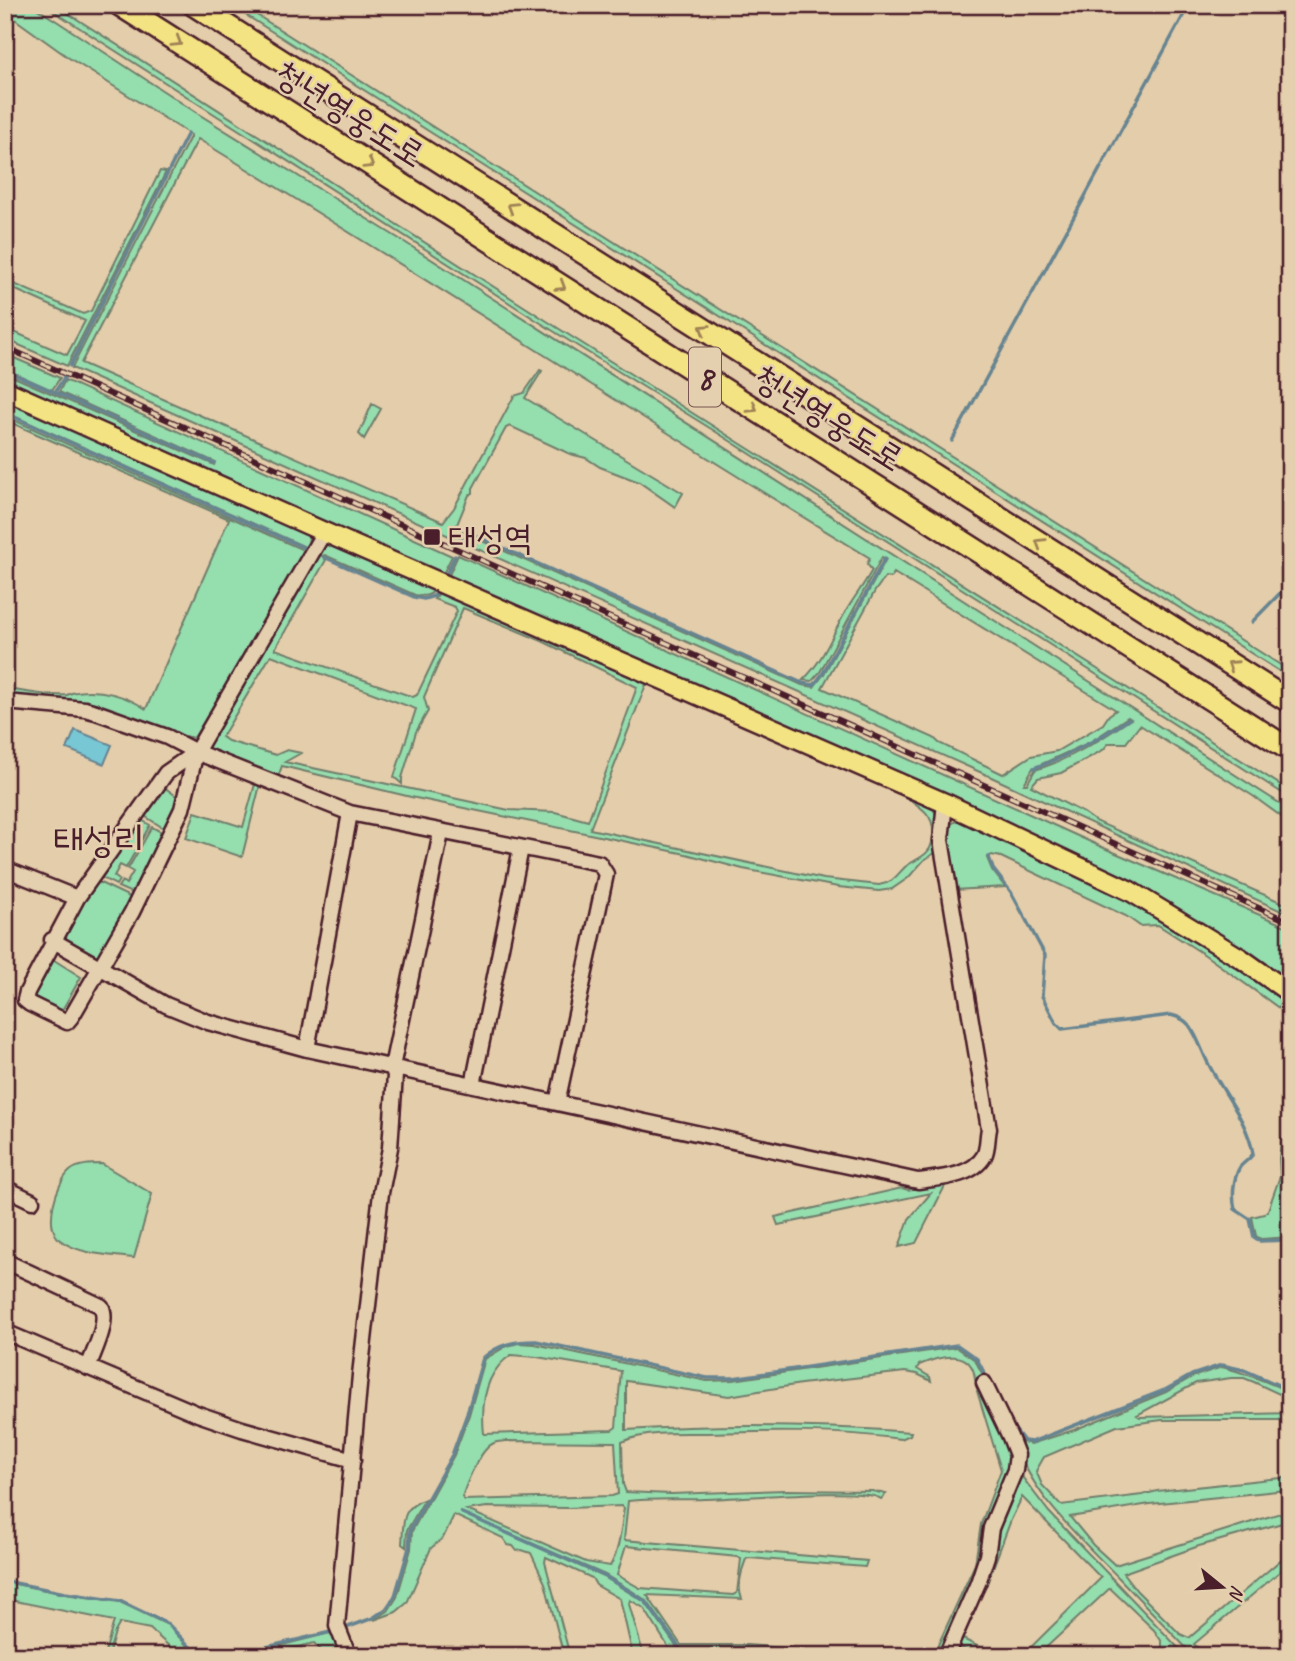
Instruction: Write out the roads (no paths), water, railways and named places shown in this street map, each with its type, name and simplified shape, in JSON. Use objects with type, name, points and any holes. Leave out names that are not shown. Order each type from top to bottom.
[{"type":"highway","name":"청년영웅도로","points":[[120,5],[1290,750]]},
{"type":"highway","name":"청년영웅도로","points":[[194,5],[1290,702]]},
{"type":"main road","points":[[5,390],[324,533],[945,803],[1130,891],[1242,959],[1290,993]]},
{"type":"street","points":[[195,752],[166,772],[77,898],[52,940],[27,992],[25,1000],[30,1004],[67,1022],[132,912],[182,809],[195,752],[324,533]]},
{"type":"street","points":[[5,702],[85,709],[167,737],[195,752],[350,813],[599,863],[606,874],[557,1103]]},
{"type":"street","points":[[52,940],[166,1005],[208,1022],[307,1049],[918,1181],[954,1176],[977,1164],[985,1155],[989,1129],[941,840],[945,803]]},
{"type":"street","points":[[307,1049],[350,813]]},
{"type":"street","points":[[349,1656],[339,1630],[360,1375],[376,1232],[390,1148],[395,1076],[392,1067],[441,833]]},
{"type":"street","points":[[473,1085],[521,848]]},
{"type":"street","points":[[5,869],[77,898]]},
{"type":"street","points":[[5,1188],[32,1201]]},
{"type":"street","points":[[5,1261],[101,1306],[104,1312],[102,1324],[88,1368]]},
{"type":"street","points":[[5,1332],[209,1418],[353,1460]]},
{"type":"street","points":[[946,1656],[978,1583],[991,1528],[1015,1470],[1017,1455],[984,1383]]},
{"type":"water","points":[[75,730],[112,745],[104,764],[67,749]]},
{"type":"waterway","points":[[952,441],[1189,5]]},
{"type":"waterway","points":[[70,366],[188,133]]},
{"type":"waterway","points":[[5,370],[214,463]]},
{"type":"waterway","points":[[55,392],[64,378]]},
{"type":"waterway","points":[[5,413],[305,548]]},
{"type":"waterway","points":[[461,540],[470,533],[802,683],[814,685],[885,558]]},
{"type":"waterway","points":[[444,579],[455,556]]},
{"type":"waterway","points":[[324,557],[414,597],[424,599],[434,596],[439,589]]},
{"type":"waterway","points":[[1252,622],[1290,583]]},
{"type":"waterway","points":[[1034,768],[1083,746],[1129,719]]},
{"type":"waterway","points":[[989,857],[993,869],[1011,892],[1045,955],[1042,996],[1062,1029],[1171,1015],[1181,1018],[1189,1025],[1241,1119],[1250,1142],[1253,1154],[1240,1167],[1235,1182],[1235,1209],[1250,1219],[1254,1237],[1260,1241],[1290,1240]]},
{"type":"waterway","points":[[343,1629],[373,1618],[386,1609],[395,1596],[409,1548],[410,1530],[452,1455],[483,1358],[501,1346],[536,1341],[707,1378],[733,1378],[957,1345],[977,1359],[988,1380]]},
{"type":"waterway","points":[[1013,1427],[1024,1441],[1032,1442],[1222,1365],[1244,1370],[1290,1390]]},
{"type":"waterway","points":[[462,1513],[604,1576],[631,1592],[646,1602],[685,1656]]},
{"type":"waterway","points":[[5,1581],[120,1601],[168,1624],[193,1650],[219,1656]]},
{"type":"waterway","points":[[228,1656],[335,1631]]},
{"type":"railway","points":[[5,347],[1290,922]]},
{"type":"place","name":"태성역","points":[[432,537]]},
{"type":"district","name":"태성리","points":[[99,839]]}]
